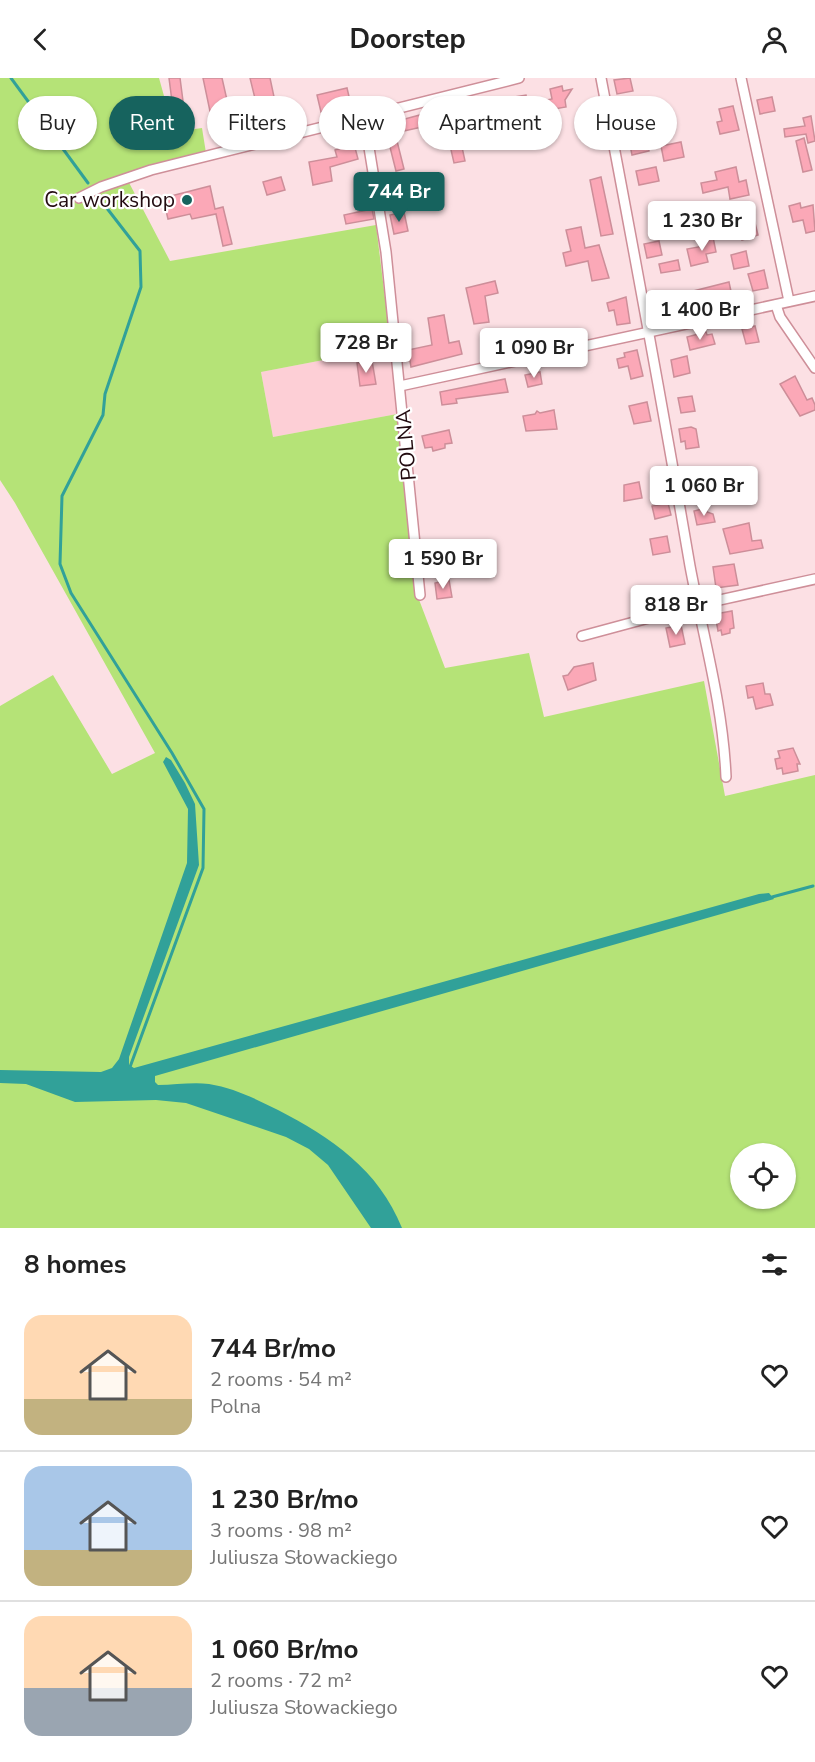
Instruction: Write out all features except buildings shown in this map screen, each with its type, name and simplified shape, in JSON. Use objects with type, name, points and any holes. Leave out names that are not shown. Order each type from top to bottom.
[{"type":"street","points":[[406,106],[519,78]]},
{"type":"street","points":[[601,78],[650,332],[697,604],[724,732],[726,777]]},
{"type":"street","points":[[741,78],[789,301]]},
{"type":"street","points":[[79,198],[101,187],[151,170],[319,128]]},
{"type":"street","name":"POLNA","points":[[369,150],[386,252],[420,595]]},
{"type":"street","points":[[400,386],[815,296]]},
{"type":"street","points":[[776,305],[780,317],[815,368]]},
{"type":"street","points":[[582,636],[697,604],[815,579]]},
{"type":"shaded area","points":[[391,347],[397,414],[273,437],[261,372]]},
{"type":"green space","points":[[0,78],[159,78],[164,96],[109,96],[109,150],[195,150],[195,129],[202,128],[206,153],[125,175],[170,261],[376,225],[391,347],[261,372],[273,437],[397,414],[418,597],[445,668],[529,653],[544,717],[704,681],[725,796],[815,775],[815,1228],[0,1228],[0,706],[53,675],[112,774],[155,753],[0,480]]},
{"type":"water","points":[[166,757],[171,760],[195,804],[199,865],[129,1057],[129,1065],[134,1068],[759,894],[769,893],[774,899],[155,1076],[155,1082],[158,1085],[203,1083],[236,1091],[298,1120],[334,1144],[367,1172],[392,1207],[402,1228],[371,1228],[328,1165],[309,1149],[286,1137],[186,1103],[156,1100],[75,1102],[26,1084],[0,1083],[0,1070],[101,1072],[112,1068],[119,1059],[187,863],[188,809],[163,762]]},
{"type":"waterway","points":[[11,78],[88,183]]},
{"type":"waterway","points":[[99,198],[140,251],[141,287],[105,394],[103,415],[62,496],[60,564],[71,593],[172,753],[204,809],[203,868],[130,1067]]},
{"type":"waterway","points":[[772,897],[813,886]]},
{"type":"place","name":"Car workshop","points":[[187,200]]}]
